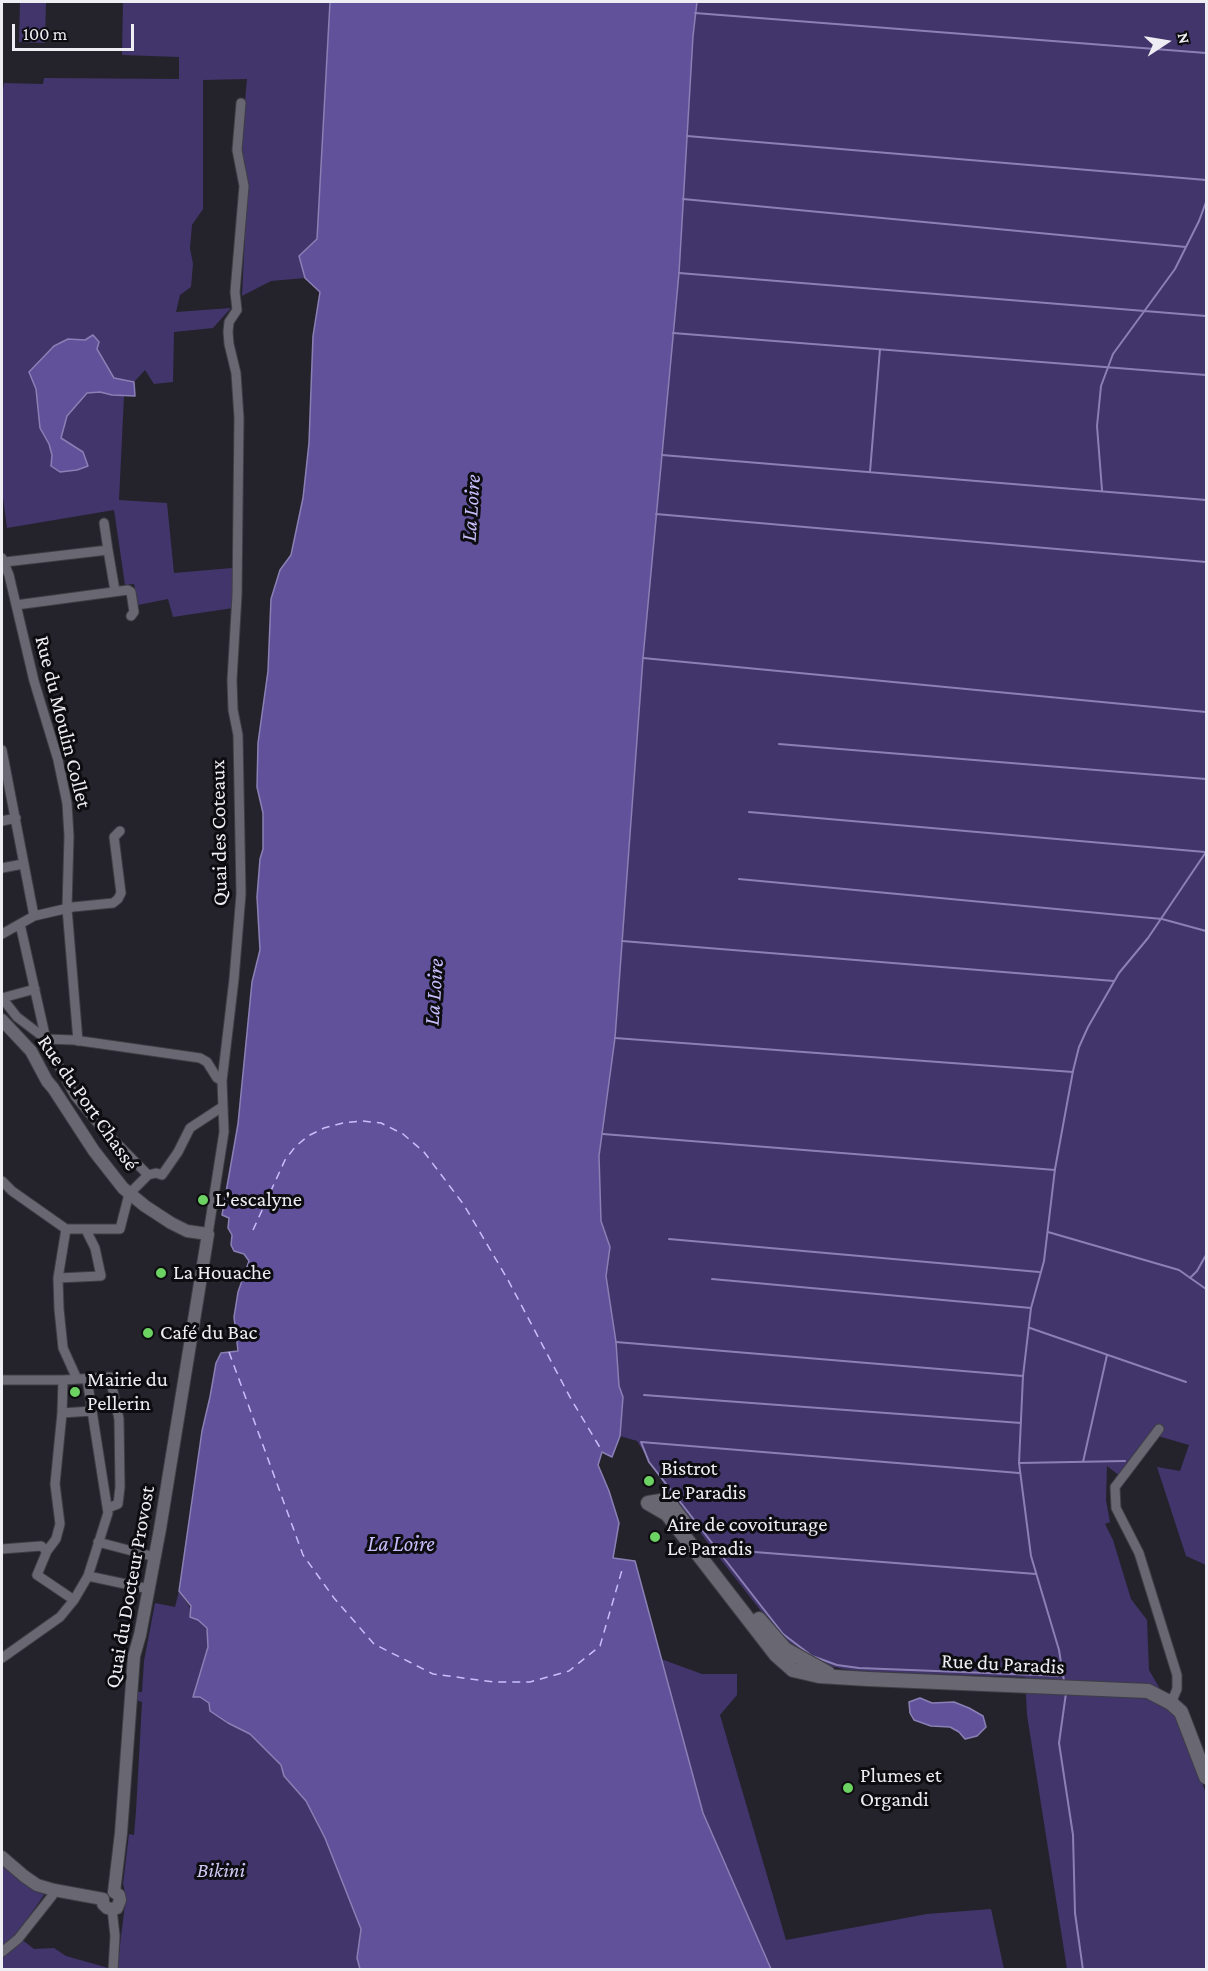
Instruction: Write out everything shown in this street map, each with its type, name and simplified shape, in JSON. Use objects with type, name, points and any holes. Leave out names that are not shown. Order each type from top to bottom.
[{"type":"main road","name":"Rue du Paradis","points":[[830,1675],[793,1655],[780,1644],[668,1500],[648,1503],[663,1511],[673,1521],[783,1663],[799,1673],[868,1679],[1148,1691],[1171,1702]]},
{"type":"main road","points":[[1171,1702],[1186,1723],[1206,1777]]},
{"type":"street","name":"Quai des Coteaux","points":[[199,1290],[224,1132],[222,1081],[241,894],[238,735],[233,710],[239,418],[236,373],[228,332],[229,322],[237,310],[235,292],[244,186],[237,150],[241,103]]},
{"type":"street","points":[[105,523],[115,591]]},
{"type":"street","points":[[3,560],[108,550]]},
{"type":"street","name":"Rue du Moulin Collet","points":[[3,560],[68,803],[67,908],[78,1041]]},
{"type":"street","points":[[16,605],[128,590],[131,592],[134,612],[131,616]]},
{"type":"street","points":[[2,750],[34,916]]},
{"type":"street","points":[[2,821],[16,818]]},
{"type":"street","points":[[2,934],[34,916],[67,908],[113,903],[118,899],[121,893],[114,837],[120,831]]},
{"type":"street","points":[[2,868],[23,864]]},
{"type":"street","points":[[20,924],[46,1038],[75,1096],[100,1126],[152,1174],[162,1175],[190,1128],[222,1107]]},
{"type":"street","points":[[35,989],[2,998],[18,1017],[46,1038],[200,1058],[207,1062],[217,1078],[222,1081]]},
{"type":"street","name":"Rue du Port Chassé","points":[[2,1020],[31,1051],[40,1071],[94,1151],[129,1194],[157,1214],[187,1231],[208,1234]]},
{"type":"street","points":[[2,1181],[12,1191],[66,1229],[120,1229],[129,1194],[152,1174]]},
{"type":"street","points":[[66,1229],[58,1278],[58,1309],[63,1348],[77,1379]]},
{"type":"street","points":[[58,1278],[101,1276],[95,1248],[86,1230]]},
{"type":"street","name":"Quai du Docteur Provost","points":[[114,1892],[121,1833],[134,1656],[150,1589],[199,1290]]},
{"type":"street","points":[[2,1380],[110,1377],[119,1419],[120,1487],[118,1504],[108,1508]]},
{"type":"street","points":[[2,1658],[60,1617],[74,1600],[88,1576],[108,1508],[87,1379]]},
{"type":"street","points":[[63,1380],[55,1484],[60,1524],[56,1539],[47,1551],[37,1575],[74,1600]]},
{"type":"street","points":[[62,1413],[92,1411]]},
{"type":"street","points":[[1159,1429],[1115,1487],[1116,1508],[1139,1553],[1177,1675],[1177,1689],[1171,1702]]},
{"type":"street","points":[[98,1542],[155,1557]]},
{"type":"street","points":[[2,1549],[41,1546],[47,1551]]},
{"type":"street","points":[[88,1576],[150,1589]]},
{"type":"street","points":[[2,1857],[38,1885],[103,1899]]},
{"type":"street","points":[[2,1952],[18,1939],[52,1896],[54,1890]]},
{"type":"street","points":[[103,1899],[108,1892],[118,1895],[120,1903],[112,1910]]},
{"type":"street","points":[[103,1899],[105,1906],[112,1910]]},
{"type":"street","points":[[112,1910],[115,1936],[114,1970]]},
{"type":"green space","points":[[20,2],[46,2],[45,43],[19,42]]},
{"type":"green space","points":[[123,2],[330,2],[317,239],[299,256],[305,278],[271,281],[242,296],[247,190],[241,144],[247,79],[203,80],[203,209],[192,225],[191,287],[180,295],[176,312],[231,308],[213,328],[174,332],[173,382],[154,384],[145,370],[134,382],[115,378],[97,349],[85,340],[68,339],[54,346],[30,372],[36,389],[40,428],[52,455],[51,466],[83,452],[61,439],[67,416],[87,393],[100,392],[124,396],[119,500],[167,503],[174,573],[232,568],[233,608],[173,617],[168,599],[138,605],[134,584],[125,585],[114,510],[7,528],[3,498],[2,95],[4,83],[43,84],[44,78],[179,79],[179,57],[122,55]]},
{"type":"green space","points":[[697,2],[1206,2],[1206,1565],[1186,1556],[1157,1467],[1180,1471],[1189,1445],[1151,1434],[1120,1476],[1107,1466],[1106,1500],[1110,1522],[1105,1524],[1113,1540],[1131,1599],[1147,1620],[1149,1670],[1177,1718],[1206,1793],[1206,1969],[1067,1969],[1027,1715],[1025,1677],[864,1672],[825,1665],[794,1648],[783,1639],[714,1551],[666,1487],[637,1441],[620,1436],[623,1397],[619,1386],[616,1342],[606,1276],[610,1247],[601,1221],[599,1156],[615,1038],[643,658],[679,273]]},
{"type":"green space","name":"Bikini","points":[[179,1591],[198,1620],[207,1628],[208,1647],[193,1696],[200,1697],[209,1703],[210,1711],[228,1723],[250,1734],[281,1765],[284,1776],[306,1801],[325,1838],[361,1929],[357,1958],[360,1969],[117,1970],[126,1896],[123,1884],[129,1834],[134,1835],[136,1811],[142,1702],[136,1700],[136,1692],[142,1692],[144,1661],[155,1603],[175,1607]]},
{"type":"green space","points":[[661,1659],[702,1674],[737,1674],[737,1695],[720,1715],[786,1940],[927,1914],[991,1909],[1004,1969],[771,1969],[703,1813]]},
{"type":"green space","points":[[2,1861],[44,1895],[16,1935],[34,1949],[54,1948],[66,1956],[112,1969],[2,1969]]},
{"type":"water","name":"La Loire","points":[[330,2],[697,2],[679,273],[643,658],[615,1038],[599,1156],[601,1221],[610,1247],[606,1276],[616,1342],[619,1386],[623,1397],[620,1436],[612,1457],[602,1452],[598,1465],[619,1523],[613,1558],[635,1561],[703,1813],[771,1969],[360,1969],[357,1958],[361,1929],[325,1838],[306,1801],[284,1776],[281,1765],[250,1734],[210,1711],[209,1703],[200,1697],[193,1697],[208,1647],[207,1628],[198,1620],[190,1617],[191,1606],[179,1591],[202,1431],[216,1363],[221,1353],[238,1351],[234,1317],[238,1292],[249,1261],[244,1254],[234,1251],[231,1245],[232,1235],[228,1228],[229,1218],[222,1215],[238,1124],[252,982],[260,950],[257,897],[263,849],[263,813],[257,787],[258,743],[268,671],[271,599],[280,570],[291,555],[303,498],[309,443],[313,336],[320,292],[305,278],[299,256],[317,239]]},
{"type":"water","points":[[93,335],[99,342],[97,349],[114,378],[134,382],[135,396],[100,392],[87,393],[67,416],[61,438],[83,452],[88,466],[60,472],[51,466],[52,455],[40,428],[36,389],[29,372],[54,346],[68,339],[85,340]]},
{"type":"water","points":[[920,1698],[932,1703],[954,1702],[969,1708],[983,1716],[986,1727],[977,1736],[965,1739],[950,1727],[931,1726],[914,1720],[910,1713],[909,1702]]},
{"type":"waterway","points":[[695,13],[1206,53]]},
{"type":"waterway","points":[[687,136],[1206,180]]},
{"type":"waterway","points":[[683,199],[1186,247]]},
{"type":"waterway","points":[[1102,490],[1097,426],[1101,386],[1113,354],[1175,269],[1206,202]]},
{"type":"waterway","points":[[679,273],[1206,316]]},
{"type":"waterway","points":[[673,333],[1206,375]]},
{"type":"waterway","points":[[870,472],[880,349]]},
{"type":"waterway","points":[[662,455],[1206,500]]},
{"type":"waterway","points":[[656,514],[1206,562]]},
{"type":"waterway","points":[[643,658],[1206,712]]},
{"type":"waterway","points":[[779,744],[1206,779]]},
{"type":"waterway","points":[[749,812],[1205,852]]},
{"type":"waterway","points":[[1064,1681],[1059,1650],[1031,1556],[1019,1463],[1023,1376],[1031,1308],[1044,1261],[1055,1169],[1079,1047],[1119,973],[1148,938],[1206,852]]},
{"type":"waterway","points":[[739,879],[1162,919],[1206,931]]},
{"type":"waterway","points":[[622,941],[1114,981]]},
{"type":"waterway","points":[[615,1038],[1073,1072]]},
{"type":"waterway","points":[[603,1134],[1055,1170]]},
{"type":"waterway","points":[[1048,1232],[1179,1270],[1206,1289]]},
{"type":"waterway","points":[[669,1239],[1039,1272]]},
{"type":"waterway","points":[[1190,1278],[1206,1255]]},
{"type":"waterway","points":[[712,1279],[1031,1308]]},
{"type":"waterway","points":[[1030,1328],[1186,1382]]},
{"type":"waterway","points":[[616,1342],[1023,1376]]},
{"type":"waterway","points":[[1083,1462],[1107,1355]]},
{"type":"waterway","points":[[644,1395],[1021,1423]]},
{"type":"waterway","points":[[1019,1473],[641,1442],[649,1462],[783,1634],[812,1656],[837,1665],[859,1668],[1063,1676]]},
{"type":"waterway","points":[[1019,1463],[1125,1461]]},
{"type":"waterway","points":[[716,1549],[1036,1574]]},
{"type":"waterway","points":[[1066,1693],[1059,1743],[1073,1835],[1075,1913],[1083,1970]]},
{"type":"ferry route","points":[[253,1230],[285,1160],[308,1136],[324,1128],[362,1121],[381,1123],[403,1134],[424,1152],[464,1205],[602,1451]]},
{"type":"ferry route","points":[[229,1352],[303,1555],[334,1598],[374,1644],[433,1674],[494,1682],[530,1682],[569,1671],[600,1646],[622,1570]]},
{"type":"place","name":"L'escalyne","points":[[203,1200]]},
{"type":"place","name":"La Houache","points":[[161,1273]]},
{"type":"place","name":"Café du Bac","points":[[148,1333]]},
{"type":"place","name":"Mairie du Pellerin","points":[[75,1392]]},
{"type":"place","name":"Bistrot Le Paradis","points":[[649,1481]]},
{"type":"place","name":"Aire de covoiturage Le Paradis","points":[[655,1537]]},
{"type":"place","name":"Plumes et Organdi","points":[[848,1788]]}]
